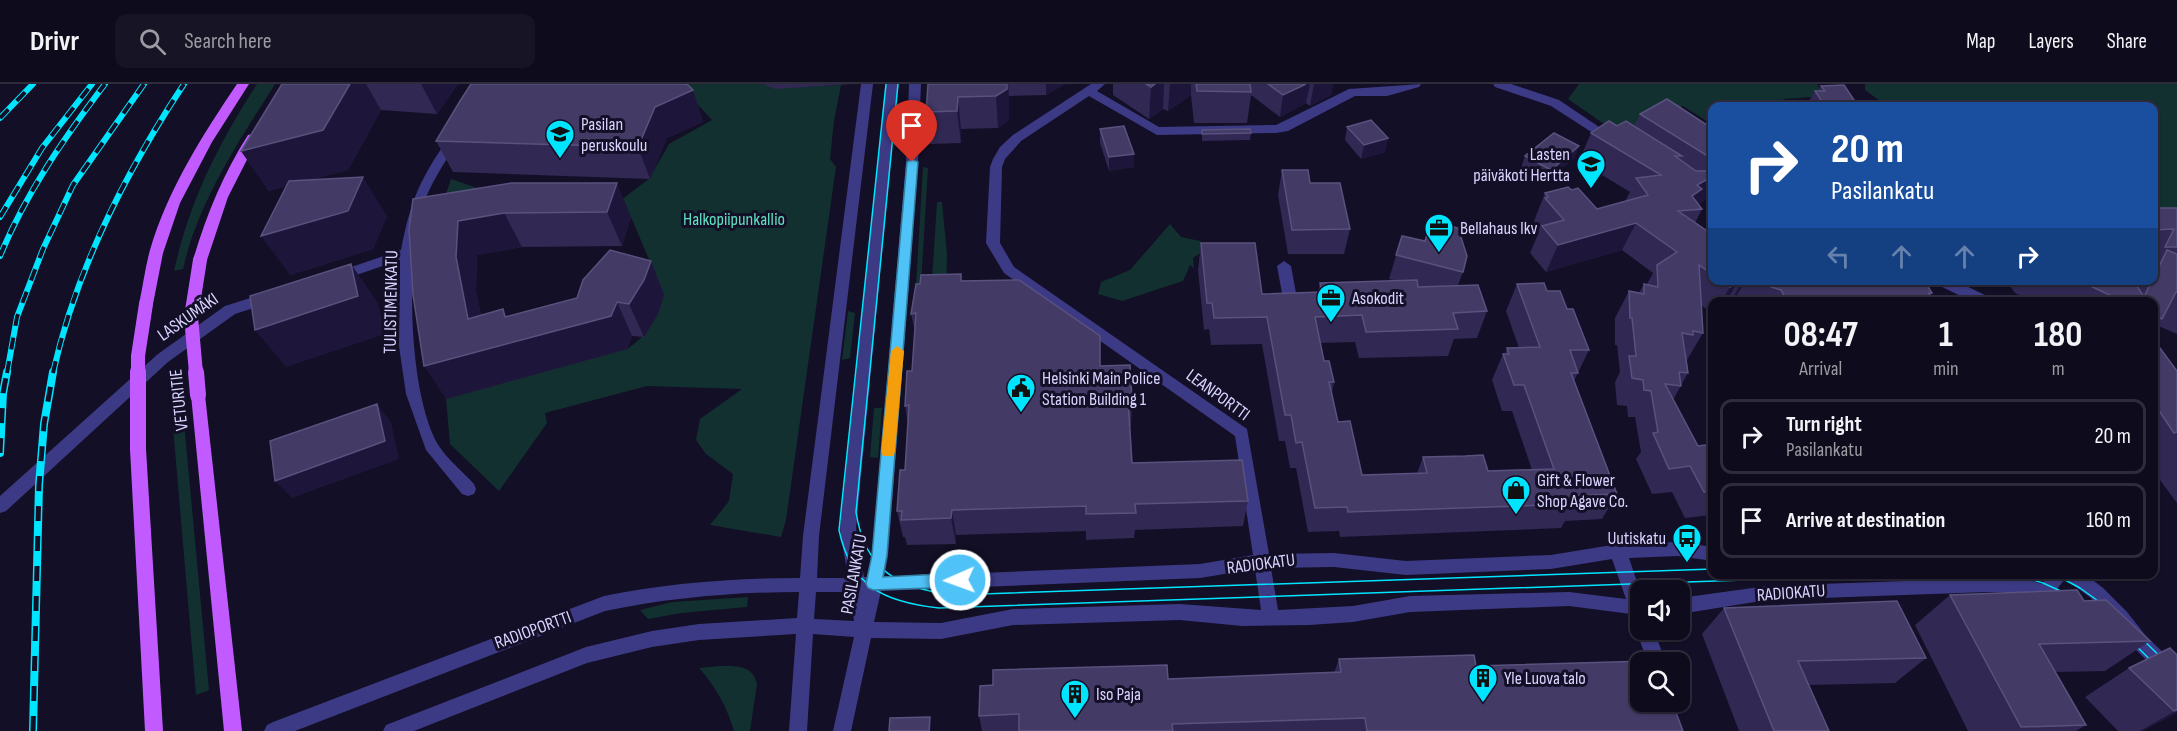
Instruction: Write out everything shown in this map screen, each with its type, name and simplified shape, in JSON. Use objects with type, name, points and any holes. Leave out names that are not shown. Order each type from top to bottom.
[{"type":"main road","name":"VETURITIE","points":[[154,731],[138,449],[138,356],[157,247],[169,213],[206,142],[242,86]]},
{"type":"main road","name":"VETURITIE","points":[[233,731],[190,317],[200,260],[209,227],[223,193],[259,125]]},
{"type":"street","points":[[798,731],[807,585],[820,454],[867,84]]},
{"type":"street","name":"PASILANKATU","points":[[864,630],[865,584],[848,528],[892,84]]},
{"type":"street","name":"PASILANKATU","points":[[865,584],[880,555],[912,162],[915,84]]},
{"type":"street","points":[[1094,88],[1157,131],[1256,135],[1284,128],[1353,92],[1387,92],[1415,84]]},
{"type":"street","points":[[1499,84],[1555,103],[1619,144]]},
{"type":"street","name":"LEANPORTTI","points":[[1094,88],[1017,138],[1004,150],[996,167],[993,243],[1010,270],[1079,321],[1242,433],[1271,618]]},
{"type":"street","name":"TULISTIMENKATU","points":[[460,129],[430,174],[415,211],[407,253],[406,346],[413,394],[431,446],[468,489]]},
{"type":"street","points":[[328,280],[407,253]]},
{"type":"street","points":[[1284,266],[1291,304]]},
{"type":"street","points":[[1951,285],[1976,297]]},
{"type":"street","name":"LASKUMÄKI","points":[[0,506],[163,358],[204,327],[230,310],[284,293]]},
{"type":"street","name":"RADIOKATU","points":[[807,585],[1200,571],[1263,561],[1334,560],[1385,567],[1417,567],[1551,562],[1618,551],[1678,549],[1708,553]]},
{"type":"street","points":[[1618,551],[1630,584]]},
{"type":"street","points":[[2041,579],[2046,591]]},
{"type":"street","points":[[2046,591],[2055,579]]},
{"type":"street","points":[[2078,579],[2097,593],[2121,617],[2140,642],[2177,678]]},
{"type":"street","name":"RADIOPORTTI","points":[[273,731],[604,604],[641,596],[698,590],[807,585]]},
{"type":"street","name":"RADIOKATU","points":[[1690,604],[1767,592],[1988,585],[2026,586],[2046,591],[2079,606]]},
{"type":"street","points":[[392,731],[537,672],[597,652],[652,639],[699,632],[806,626],[908,632],[941,631],[1013,617],[1180,612],[1242,618],[1271,618],[1353,614],[1410,604],[1569,599],[1630,609]]},
{"type":"street","points":[[2100,619],[2140,642]]},
{"type":"street","points":[[842,731],[864,630]]},
{"type":"green space","points":[[257,84],[275,84],[234,150],[209,196],[183,269],[174,271],[188,220],[207,173]]},
{"type":"green space","name":"Halkopiipunkallio","points":[[679,84],[762,84],[773,88],[841,85],[830,159],[836,167],[786,520],[781,537],[710,525],[729,501],[733,474],[706,454],[696,440],[700,419],[742,389],[647,386],[545,413],[547,423],[499,491],[450,444],[446,399],[627,349],[651,326],[664,295],[631,217],[433,233],[451,179],[535,208],[621,200],[649,179],[669,144],[712,120]]},
{"type":"green space","points":[[1579,84],[1817,84],[1826,96],[1784,99],[1782,102],[1708,102],[1708,122],[1683,106],[1620,135],[1568,99]]},
{"type":"green space","points":[[1865,84],[2177,84],[2177,233],[2158,211],[2158,102],[1882,102],[1865,90]]},
{"type":"green space","points":[[923,167],[928,168],[921,285],[916,285]]},
{"type":"green space","points":[[937,202],[942,202],[947,254],[946,303],[931,296]]},
{"type":"green space","points":[[1170,224],[1181,237],[1200,241],[1204,245],[1202,252],[1193,258],[1194,268],[1190,265],[1183,281],[1122,301],[1098,294],[1101,282],[1130,270]]},
{"type":"green space","points":[[848,311],[855,313],[850,358],[842,360]]},
{"type":"green space","points":[[874,408],[882,408],[878,458],[870,457]]},
{"type":"green space","points":[[184,423],[209,690],[196,695],[173,427]]},
{"type":"green space","points":[[748,597],[747,607],[681,613],[648,619],[640,610],[672,602]]},
{"type":"green space","points":[[721,666],[743,668],[752,673],[755,678],[757,684],[750,731],[734,731],[720,698],[711,682],[699,668]]},
{"type":"building","points":[[282,84],[350,84],[323,130],[241,151]]},
{"type":"building","points":[[471,84],[687,84],[693,90],[655,107],[638,147],[436,141]]},
{"type":"building","points":[[928,84],[1007,84],[1007,89],[996,96],[958,97],[957,111],[926,112]]},
{"type":"building","points":[[1196,84],[1250,84],[1251,92],[1197,91]]},
{"type":"building","points":[[1268,84],[1306,84],[1283,95]]},
{"type":"building","points":[[1844,85],[1855,102],[1822,102],[1815,91],[1825,91],[1821,86]]},
{"type":"building","points":[[1667,99],[1708,126],[1708,155],[1706,155],[1640,114]]},
{"type":"building","points":[[1371,120],[1388,138],[1364,145],[1347,127]]},
{"type":"building","points":[[1609,121],[1617,126],[1626,121],[1682,156],[1675,156],[1696,171],[1708,171],[1708,179],[1697,185],[1702,189],[1692,196],[1702,209],[1678,211],[1708,232],[1708,271],[1699,265],[1703,333],[1693,331],[1693,335],[1682,333],[1688,373],[1679,372],[1681,386],[1665,384],[1698,446],[1708,445],[1708,492],[1704,492],[1690,466],[1669,469],[1653,433],[1658,432],[1651,391],[1644,390],[1643,380],[1632,378],[1629,356],[1636,356],[1632,318],[1630,318],[1629,291],[1644,294],[1644,284],[1658,287],[1657,265],[1677,252],[1636,223],[1558,245],[1542,226],[1564,220],[1545,198],[1548,197],[1545,193],[1568,187],[1572,190],[1578,188],[1597,209],[1648,195],[1636,178],[1661,175],[1591,133]]},
{"type":"building","points":[[1124,126],[1134,154],[1109,157],[1100,129]]},
{"type":"building","points":[[1250,129],[1251,133],[1202,134],[1202,130]]},
{"type":"building","points":[[1554,133],[1579,146],[1551,170],[1525,156]]},
{"type":"building","points":[[1282,170],[1308,170],[1310,183],[1340,183],[1350,229],[1292,230]]},
{"type":"building","points":[[363,177],[348,211],[261,236],[289,181]]},
{"type":"building","points":[[511,183],[617,183],[607,212],[504,213],[458,221],[456,257],[468,319],[503,309],[505,317],[577,298],[583,280],[610,250],[651,261],[644,280],[629,304],[617,302],[611,316],[424,366],[413,295],[409,229],[413,199]]},
{"type":"building","points":[[2158,208],[2177,208],[2177,247],[2165,247],[2174,229],[2158,230]]},
{"type":"building","points":[[1431,221],[1458,228],[1467,256],[1463,272],[1396,255],[1402,236],[1425,241]]},
{"type":"building","points":[[1201,243],[1255,243],[1262,294],[1322,292],[1320,283],[1417,280],[1418,287],[1478,285],[1487,311],[1453,313],[1458,329],[1366,332],[1362,315],[1315,317],[1324,361],[1329,361],[1334,382],[1329,382],[1338,422],[1350,421],[1362,475],[1427,473],[1423,457],[1483,455],[1488,471],[1554,469],[1524,385],[1514,385],[1503,354],[1509,354],[1507,348],[1540,347],[1517,284],[1544,283],[1547,291],[1560,291],[1567,309],[1573,309],[1589,350],[1570,350],[1578,373],[1571,373],[1617,494],[1573,496],[1575,504],[1348,512],[1347,507],[1315,508],[1302,442],[1296,443],[1291,415],[1285,415],[1267,317],[1214,318],[1212,303],[1207,303]]},
{"type":"building","points":[[2167,250],[2177,254],[2177,292],[2162,319],[2158,317],[2158,297],[2144,297],[2150,285],[2158,285],[2158,269]]},
{"type":"building","points":[[351,264],[358,296],[255,330],[250,296]]},
{"type":"building","name":"Helsinki Main Police Station Building 1","points":[[961,274],[961,281],[1019,280],[1100,336],[1100,366],[1130,365],[1132,399],[1128,399],[1132,463],[1242,460],[1248,501],[1135,504],[1136,513],[1086,514],[1086,506],[952,510],[951,518],[901,520],[902,511],[897,511],[900,470],[905,470],[909,405],[905,406],[907,371],[912,371],[916,313],[911,314],[916,284],[920,284],[921,275]]},
{"type":"building","points":[[1766,285],[1927,285],[1932,293],[1929,293],[1931,297],[1785,297],[1781,290]]},
{"type":"building","points":[[2088,285],[2136,285],[2144,297],[2114,297]]},
{"type":"building","points":[[2158,345],[2177,371],[2177,432],[2174,433],[2158,409]]},
{"type":"building","points":[[377,404],[385,441],[275,481],[270,441]]},
{"type":"building","points":[[2077,590],[2084,601],[2106,600],[2150,641],[2039,644],[2086,725],[2021,727],[1950,595]]},
{"type":"building","points":[[1897,601],[1926,658],[1798,661],[1829,731],[1774,731],[1724,608]]},
{"type":"building","points":[[2170,648],[2177,655],[2177,710],[2174,711],[2129,668]]},
{"type":"building","points":[[1474,655],[1476,666],[1630,662],[1630,712],[1676,712],[1683,731],[1367,731],[1365,718],[1172,724],[1173,731],[1019,731],[1019,714],[979,716],[980,686],[993,685],[993,670],[1167,665],[1168,679],[1341,672],[1339,659]]},
{"type":"building","points":[[930,717],[929,731],[889,731],[890,718]]},
{"type":"tram line","points":[[886,84],[839,530],[844,549],[861,578],[886,596],[939,608],[1772,579]]},
{"type":"tram line","points":[[898,84],[856,512],[860,532],[867,548],[876,562],[900,581],[933,592],[953,595],[1708,569]]},
{"type":"tram line","points":[[2029,579],[2076,598]]},
{"type":"tram line","points":[[2063,579],[2112,611]]},
{"type":"tram line","points":[[2134,631],[2177,673]]},
{"type":"tram line","points":[[2126,636],[2177,686]]},
{"type":"railway","points":[[0,118],[33,84]]},
{"type":"railway","points":[[0,217],[42,148],[92,84]]},
{"type":"railway","points":[[0,256],[34,188],[105,84]]},
{"type":"railway","points":[[7,373],[17,317],[43,249],[73,185],[144,84]]},
{"type":"railway","points":[[53,373],[75,296],[105,223],[142,152],[184,84]]},
{"type":"railway","points":[[0,453],[3,393],[7,372]]},
{"type":"railway","points":[[33,731],[39,485],[44,424],[53,372]]},
{"type":"slow traffic","points":[[888,452],[897,351]]},
{"type":"place","name":"Pasilan peruskoulu","points":[[560,160]]},
{"type":"place","name":"Lasten päiväkoti Hertta","points":[[1591,190]]},
{"type":"place","name":"Bellahaus lkv","points":[[1439,254]]},
{"type":"place","name":"Asokodit","points":[[1331,324]]},
{"type":"place","name":"Helsinki Main Police Station Building 1","points":[[1021,414]]},
{"type":"place","name":"Gift & Flower Shop Agave Co.","points":[[1516,516]]},
{"type":"place","name":"Uutiskatu","points":[[1687,564]]},
{"type":"place","name":"Yle Luova talo","points":[[1483,704]]},
{"type":"place","name":"Iso Paja","points":[[1075,720]]},
{"type":"route","points":[[912,162],[880,555],[873,584],[960,580]]}]
